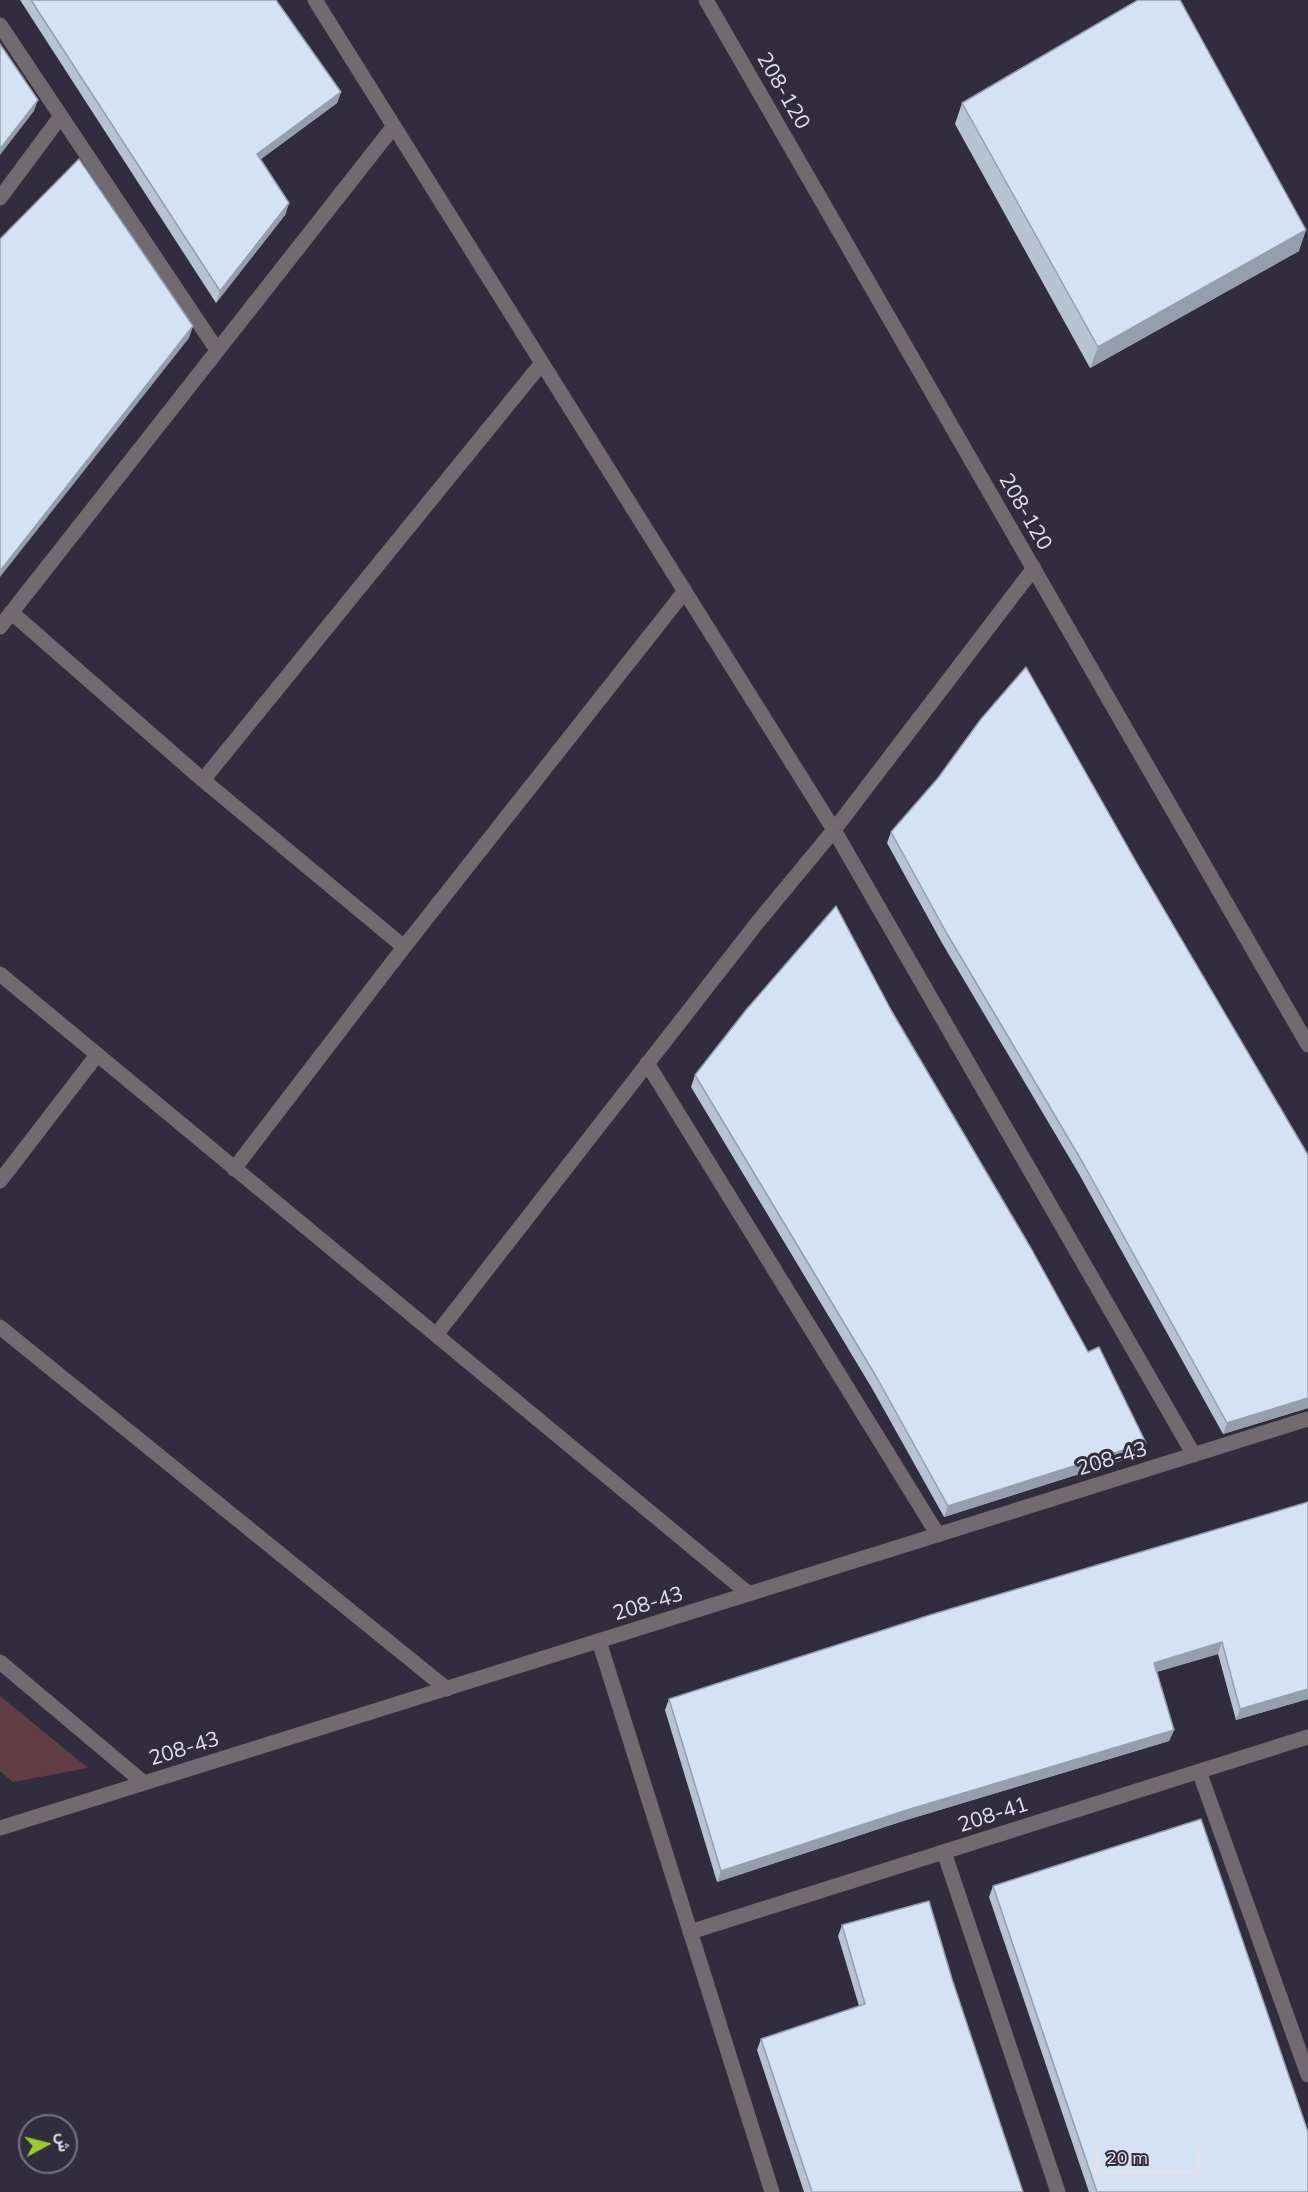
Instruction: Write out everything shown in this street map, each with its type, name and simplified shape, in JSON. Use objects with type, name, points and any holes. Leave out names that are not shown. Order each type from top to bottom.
[{"type":"street","points":[[315,0],[834,830],[1194,1455]]},
{"type":"street","name":"208-120","points":[[706,0],[1308,1045]]},
{"type":"street","points":[[0,25],[217,350]]},
{"type":"street","points":[[0,198],[62,116]]},
{"type":"street","points":[[0,627],[394,126]]},
{"type":"street","points":[[203,780],[542,363]]},
{"type":"street","points":[[436,1335],[647,1063],[834,830],[1034,568]]},
{"type":"street","points":[[234,1169],[404,947],[685,591]]},
{"type":"street","points":[[11,612],[203,780],[404,947]]},
{"type":"street","points":[[0,974],[748,1594]]},
{"type":"street","points":[[0,1181],[97,1055]]},
{"type":"street","points":[[647,1063],[938,1535]]},
{"type":"street","points":[[0,1327],[447,1689]]},
{"type":"street","name":"208-43","points":[[0,1828],[1308,1419]]},
{"type":"street","points":[[599,1641],[772,2192]]},
{"type":"street","points":[[0,1662],[144,1784]]},
{"type":"street","name":"208-41","points":[[690,1932],[1308,1737]]},
{"type":"street","points":[[1199,1771],[1308,2075]]},
{"type":"street","points":[[944,1852],[1058,2192]]},
{"type":"shaded area","points":[[0,1696],[88,1768],[13,1782],[0,1771]]},
{"type":"building","points":[[31,0],[276,0],[341,92],[257,154],[289,203],[220,291]]},
{"type":"building","points":[[1138,0],[1180,0],[1306,230],[1098,347],[962,103]]},
{"type":"building","points":[[0,44],[38,100],[0,149]]},
{"type":"building","points":[[79,159],[193,326],[0,571],[0,239]]},
{"type":"building","points":[[1026,667],[1139,867],[1308,1155],[1308,1398],[1227,1423],[1083,1163],[946,932],[891,832],[938,778],[981,719]]},
{"type":"building","points":[[836,906],[891,1010],[1032,1250],[1088,1352],[1099,1347],[1146,1443],[948,1506],[877,1378],[695,1075],[746,1010]]},
{"type":"building","points":[[1308,1502],[1308,1689],[1240,1709],[1222,1642],[1154,1663],[1174,1730],[907,1810],[721,1871],[669,1699],[930,1615]]},
{"type":"building","points":[[1201,1819],[1308,2132],[1308,2192],[1097,2192],[993,1886]]},
{"type":"building","points":[[929,1901],[952,1979],[1023,2192],[812,2192],[761,2039],[865,2004],[842,1925]]}]
